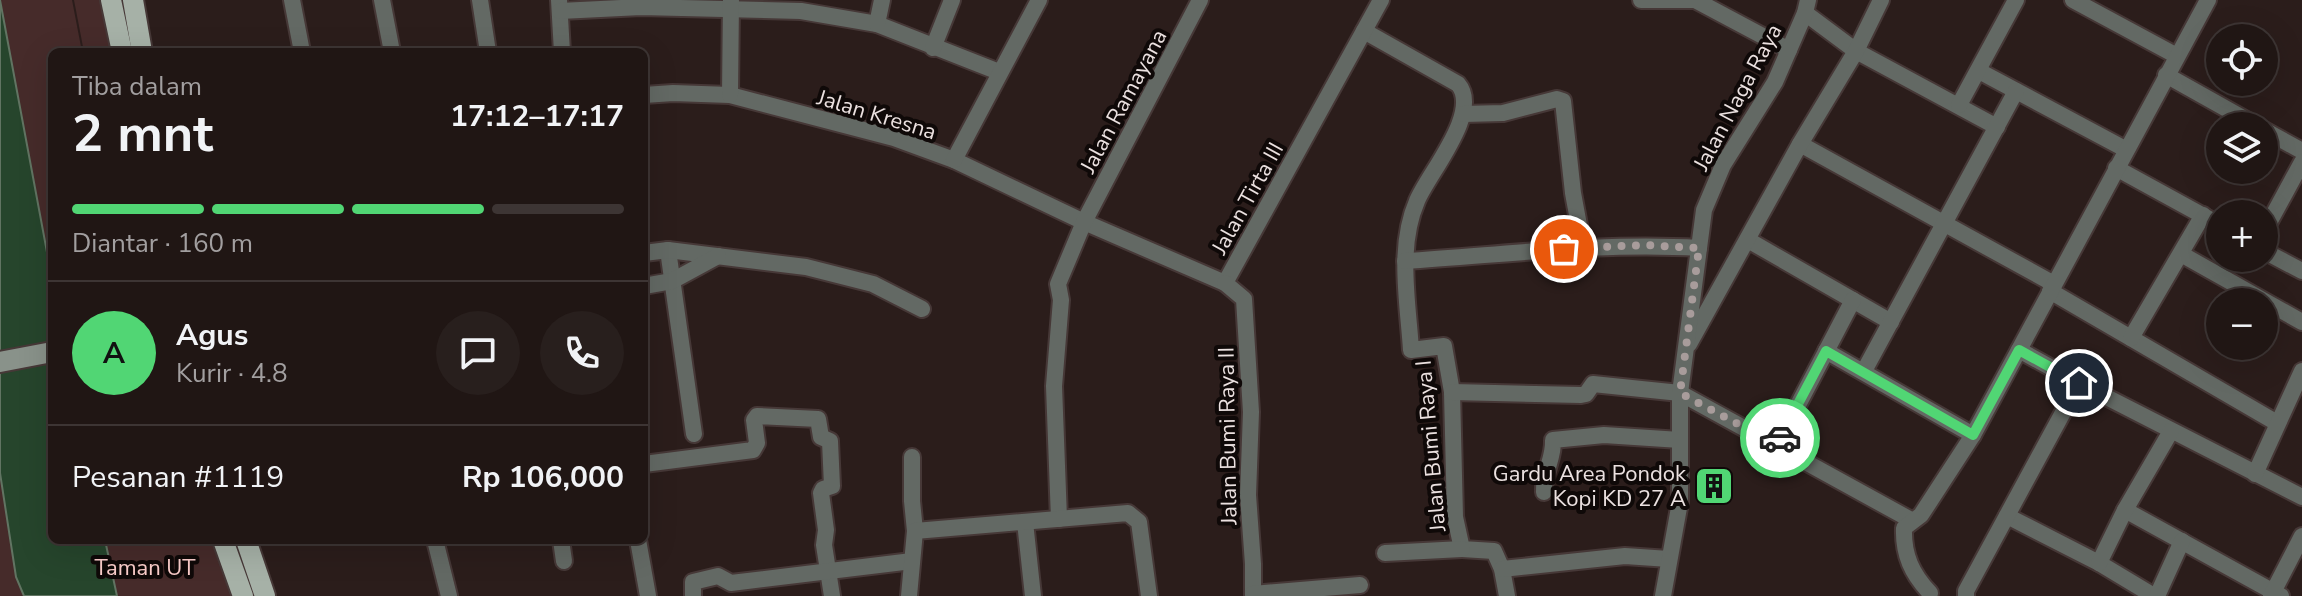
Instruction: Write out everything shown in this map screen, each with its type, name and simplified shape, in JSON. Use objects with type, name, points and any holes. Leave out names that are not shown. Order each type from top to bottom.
[{"type":"main road","points":[[111,0],[121,48]]},
{"type":"main road","points":[[133,0],[141,48]]},
{"type":"main road","points":[[224,544],[243,596]]},
{"type":"main road","points":[[247,544],[265,596]]},
{"type":"street","points":[[292,0],[301,48]]},
{"type":"street","points":[[382,0],[391,48]]},
{"type":"street","points":[[480,0],[487,48]]},
{"type":"street","points":[[877,24],[882,0]]},
{"type":"street","points":[[933,48],[952,0]]},
{"type":"street","points":[[954,160],[1039,0]]},
{"type":"street","name":"Jalan Ramayana","points":[[1059,519],[1054,386],[1061,300],[1058,284],[1084,222],[1200,0]]},
{"type":"street","name":"Jalan Tirta III","points":[[1084,222],[1225,283],[1381,0]]},
{"type":"street","points":[[1641,0],[1695,0],[1789,50]]},
{"type":"street","points":[[1684,354],[1800,144],[1856,51],[1881,0]]},
{"type":"street","points":[[1959,105],[2016,0]]},
{"type":"street","points":[[2073,0],[2177,56]]},
{"type":"street","points":[[1930,593],[1910,566],[1904,528],[1921,515],[1973,435],[2208,0]]},
{"type":"street","points":[[730,95],[731,4]]},
{"type":"street","points":[[562,48],[560,6],[802,5],[877,24],[999,72]]},
{"type":"street","points":[[1807,6],[1856,51],[1997,127]]},
{"type":"street","name":"Jalan Naga Raya","points":[[1663,596],[1680,502],[1680,393],[1704,210],[1723,165],[1760,110],[1807,6]]},
{"type":"street","points":[[1364,31],[1458,84],[1464,93],[1463,114],[1503,113],[1557,99],[1563,101],[1570,178],[1583,247]]},
{"type":"street","points":[[1979,71],[2125,149]]},
{"type":"street","points":[[2166,75],[2232,112]]},
{"type":"street","points":[[1864,371],[2016,91]]},
{"type":"street","name":"Jalan Kresna","points":[[648,95],[730,95],[894,138],[954,160],[1084,222]]},
{"type":"street","name":"Jalan Bumi Raya I","points":[[1463,114],[1412,215],[1405,261],[1411,350],[1444,346],[1452,392],[1455,517],[1462,549],[1494,551],[1502,569]]},
{"type":"street","points":[[2278,138],[2302,151]]},
{"type":"street","points":[[1800,144],[1945,224],[2277,423]]},
{"type":"street","points":[[2278,206],[2302,162]]},
{"type":"street","points":[[2116,168],[2206,217]]},
{"type":"street","points":[[2131,338],[2203,215]]},
{"type":"street","points":[[1748,240],[1891,322]]},
{"type":"street","points":[[1405,261],[1583,247],[1644,245],[1699,248]]},
{"type":"street","points":[[648,252],[668,250],[806,267],[873,284],[922,309]]},
{"type":"street","points":[[668,250],[694,434]]},
{"type":"street","points":[[2181,254],[2302,322]]},
{"type":"street","points":[[648,285],[672,281],[718,256]]},
{"type":"street","points":[[2278,258],[2302,271]]},
{"type":"street","name":"Jalan Bumi Raya II","points":[[1225,283],[1244,299],[1251,412],[1248,495],[1253,595]]},
{"type":"street","points":[[1777,445],[1853,300]]},
{"type":"street","points":[[2019,350],[2302,497]]},
{"type":"street","points":[[1826,351],[1973,435]]},
{"type":"street","points":[[0,362],[48,353]]},
{"type":"street","points":[[2255,474],[2302,371]]},
{"type":"street","points":[[1966,596],[2079,383]]},
{"type":"street","points":[[1452,392],[1581,395],[1586,394],[1593,384],[1680,393],[1911,520]]},
{"type":"street","points":[[648,464],[753,450],[757,446],[756,417],[818,419],[821,437],[830,441],[832,486],[821,493],[832,596]]},
{"type":"street","points":[[2099,563],[2125,510],[2171,431]]},
{"type":"street","points":[[1544,492],[1543,474],[1554,452],[1553,440],[1604,435],[1680,440]]},
{"type":"street","points":[[909,596],[915,531],[912,457]]},
{"type":"street","points":[[2125,510],[2275,595],[2302,536]]},
{"type":"street","points":[[915,531],[1117,513],[1134,516],[1139,522],[1149,596]]},
{"type":"street","points":[[2007,516],[2156,596],[2182,541]]},
{"type":"street","points":[[1025,522],[1033,596]]},
{"type":"street","points":[[436,544],[449,596]]},
{"type":"street","points":[[562,544],[564,561]]},
{"type":"street","points":[[639,544],[648,596]]},
{"type":"street","points":[[1385,553],[1462,549]]},
{"type":"street","points":[[1507,596],[1502,569],[1625,556],[1669,559]]},
{"type":"street","points":[[693,596],[693,582],[718,576],[731,583],[912,561]]},
{"type":"street","points":[[1253,595],[1360,585]]},
{"type":"green space","name":"Taman UT","points":[[0,0],[72,0],[81,48],[48,48],[48,544],[224,544],[243,596],[0,596]]},
{"type":"green space","points":[[74,0],[111,0],[121,48],[83,48]]},
{"type":"shaded area","points":[[0,0],[48,258],[48,544],[106,544],[117,596],[24,596],[16,577],[0,473]]},
{"type":"way so far","points":[[1564,249],[1644,245],[1699,248],[1680,393],[1777,445],[1780,438]]},
{"type":"place","name":"Gardu Area Pondok Kopi KD 27 A","points":[[1714,486]]},
{"type":"route","points":[[1780,438],[1826,351],[1973,435],[2019,350],[2079,383]]}]
